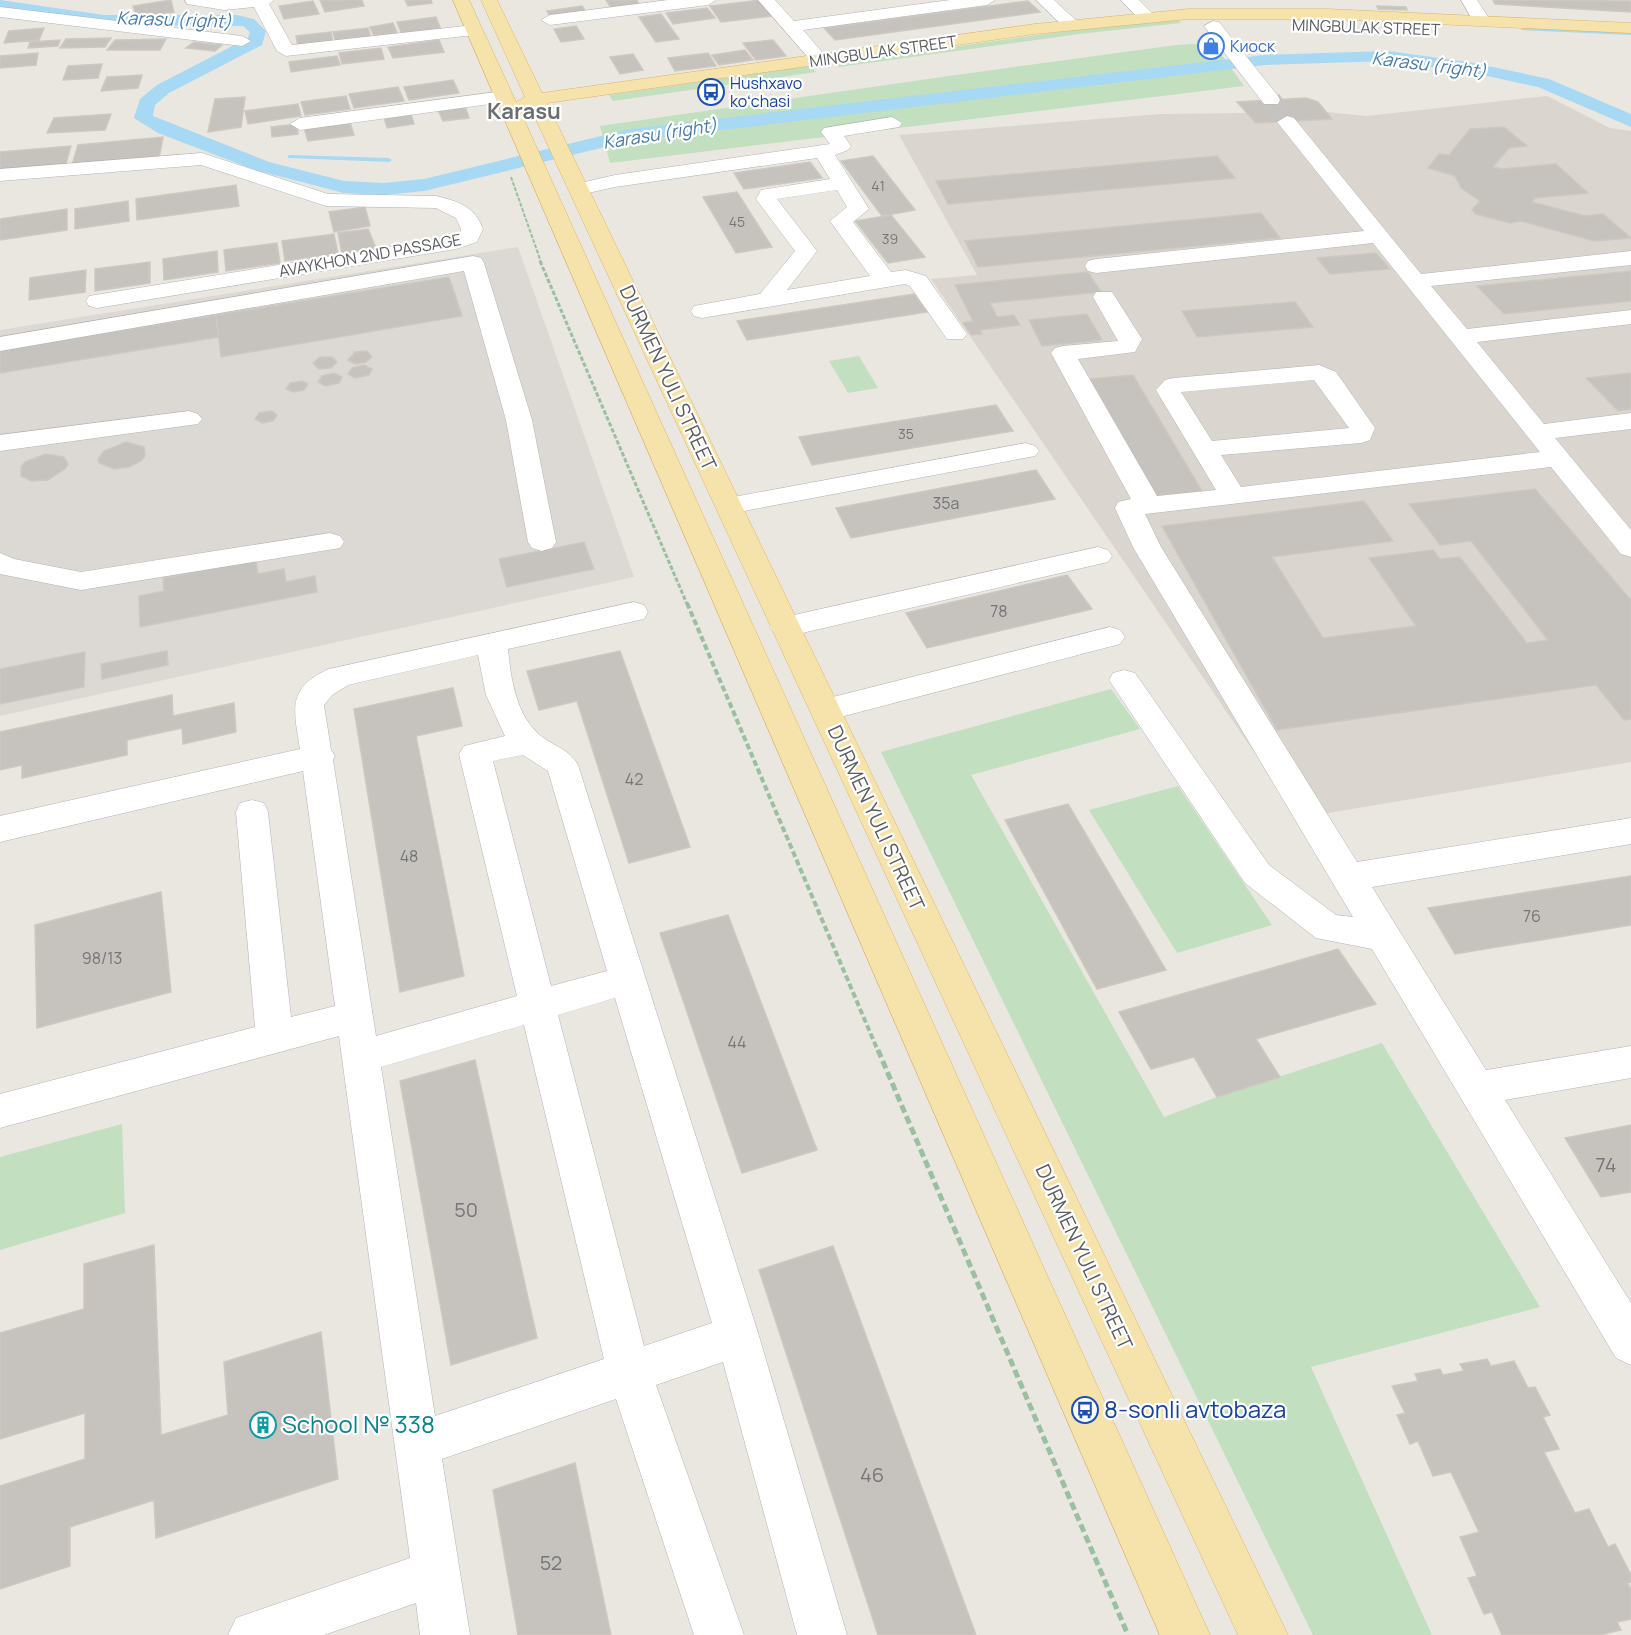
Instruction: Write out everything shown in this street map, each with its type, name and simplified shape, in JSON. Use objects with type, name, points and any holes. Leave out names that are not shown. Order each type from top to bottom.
[{"type":"main road","name":"DURMEN YULI STREET","points":[[461,0],[507,105],[547,164],[728,506],[1263,1635]]},
{"type":"main road","name":"DURMEN YULI STREET","points":[[489,0],[544,117],[547,164],[1185,1635]]},
{"type":"main road","name":"MINGBULAK STREET","points":[[507,105],[536,99],[1072,25],[1147,17],[1290,24],[1631,28]]},
{"type":"main road","name":"MINGBULAK STREET","points":[[688,96],[1208,20]]},
{"type":"main road","name":"MINGBULAK STREET","points":[[1491,25],[1631,42]]},
{"type":"main road","points":[[819,60],[832,75]]},
{"type":"main road","points":[[507,105],[544,117],[566,114]]},
{"type":"street","points":[[193,0],[224,5],[263,0],[286,51],[474,30]]},
{"type":"street","points":[[550,20],[708,0]]},
{"type":"street","points":[[766,0],[819,60]]},
{"type":"street","points":[[790,27],[987,0]]},
{"type":"street","points":[[1044,0],[1072,25]]},
{"type":"street","points":[[1129,0],[1147,17]]},
{"type":"street","points":[[1470,0],[1491,25]]},
{"type":"street","points":[[0,12],[242,40]]},
{"type":"street","points":[[1208,20],[1271,100]]},
{"type":"street","points":[[300,124],[507,105]]},
{"type":"street","points":[[1287,122],[1630,545]]},
{"type":"street","points":[[547,164],[615,181],[823,151],[841,146],[831,132],[892,123]]},
{"type":"street","points":[[823,151],[859,209],[841,221],[885,280]]},
{"type":"street","name":"AVAYKHON 2ND PASSAGE","points":[[0,175],[202,159],[326,200],[444,204],[466,214],[472,230],[469,237],[456,243],[97,301]]},
{"type":"street","points":[[766,300],[806,251],[766,199],[768,194],[843,183]]},
{"type":"street","points":[[1096,266],[1380,236]]},
{"type":"street","points":[[1416,281],[1631,258]]},
{"type":"street","points":[[0,345],[473,263],[519,420],[542,542]]},
{"type":"street","points":[[702,311],[906,277],[918,281],[956,334]]},
{"type":"street","points":[[1104,297],[1130,339],[1127,346],[1063,353],[1148,505]]},
{"type":"street","points":[[1461,337],[1631,317]]},
{"type":"street","points":[[1204,449],[1361,435],[1362,428],[1327,377],[1319,372],[1174,385],[1168,390],[1204,449],[1233,496]]},
{"type":"street","points":[[0,443],[189,419]]},
{"type":"street","points":[[1538,432],[1631,421]]},
{"type":"street","points":[[728,506],[1026,451]]},
{"type":"street","points":[[1558,458],[1128,508],[1148,547],[1631,1343]]},
{"type":"street","points":[[0,562],[5,566],[81,581],[330,542]]},
{"type":"street","points":[[785,627],[1098,556]]},
{"type":"street","points":[[445,1635],[319,756],[309,705],[314,693],[323,684],[340,676],[634,612]]},
{"type":"street","points":[[825,710],[1110,637]]},
{"type":"street","points":[[492,642],[496,681],[516,728],[528,742],[562,765],[737,1336],[822,1635]]},
{"type":"street","points":[[1124,680],[1257,874],[1328,928],[1384,936]]},
{"type":"street","points":[[528,742],[475,754],[629,1372],[719,1635]]},
{"type":"street","points":[[0,829],[319,756]]},
{"type":"street","points":[[252,812],[275,1038]]},
{"type":"street","points":[[1349,877],[1631,831]]},
{"type":"street","points":[[362,1056],[627,980]]},
{"type":"street","points":[[0,1111],[356,1016]]},
{"type":"street","points":[[1476,1088],[1631,1062]]},
{"type":"street","points":[[416,1445],[737,1336]]},
{"type":"street","points":[[253,1635],[435,1573]]},
{"type":"path","points":[[547,164],[511,177],[531,239],[1128,1635]]},
{"type":"shaded area","points":[[1547,96],[1610,128],[1631,131],[1631,762],[1299,818],[931,279],[977,275],[899,135],[1160,114],[1245,113],[1275,107],[1367,116]]},
{"type":"shaded area","points":[[518,247],[634,577],[0,716],[0,330]]},
{"type":"green space","points":[[1178,20],[1181,23],[1079,34],[839,67],[836,63],[1095,27]]},
{"type":"green space","points":[[1213,43],[1244,86],[610,163],[600,126],[1176,45]]},
{"type":"green space","points":[[811,66],[816,72],[613,101],[609,95]]},
{"type":"green space","points":[[859,356],[878,388],[848,393],[829,361]]},
{"type":"green space","points":[[1111,689],[1140,729],[971,775],[1164,1117],[1217,1097],[1382,1043],[1540,1307],[1311,1367],[1432,1635],[1313,1635],[881,752]]},
{"type":"green space","points":[[1178,786],[1272,925],[1177,953],[1089,810]]},
{"type":"green space","points":[[122,1124],[125,1213],[0,1250],[0,1157]]},
{"type":"building","points":[[171,0],[174,12],[136,17],[133,6]]},
{"type":"building","points":[[320,0],[362,0],[364,6],[325,12]]},
{"type":"building","points":[[405,0],[431,0],[432,3],[408,6]]},
{"type":"building","points":[[606,0],[637,0],[639,4],[611,8]]},
{"type":"building","points":[[761,0],[773,16],[721,22],[710,6]]},
{"type":"building","points":[[1493,0],[1631,1],[1631,12],[1495,4]]},
{"type":"building","points":[[313,1],[319,14],[284,19],[279,6]]},
{"type":"building","points":[[1028,1],[1040,12],[835,40],[824,28]]},
{"type":"building","points":[[582,6],[587,13],[551,18],[547,11]]},
{"type":"building","points":[[1377,6],[1406,7],[1407,10],[1378,9]]},
{"type":"building","points":[[707,8],[715,18],[673,24],[666,13]]},
{"type":"building","points":[[661,14],[679,39],[656,42],[639,17]]},
{"type":"building","points":[[436,17],[441,30],[402,35],[397,22]]},
{"type":"building","points":[[393,23],[398,35],[375,38],[370,27]]},
{"type":"building","points":[[576,26],[584,39],[561,42],[554,29]]},
{"type":"building","points":[[44,28],[39,40],[4,43],[9,31]]},
{"type":"building","points":[[368,28],[371,38],[336,43],[333,32]]},
{"type":"building","points":[[331,32],[333,43],[298,47],[296,36]]},
{"type":"building","points":[[111,38],[105,47],[60,48],[66,39]]},
{"type":"building","points":[[166,39],[160,50],[107,50],[115,40]]},
{"type":"building","points":[[60,40],[58,46],[28,48],[30,42]]},
{"type":"building","points":[[439,40],[444,52],[393,58],[388,47]]},
{"type":"building","points":[[773,40],[786,56],[756,60],[743,43]]},
{"type":"building","points":[[194,42],[222,45],[215,51],[186,48]]},
{"type":"building","points":[[381,48],[384,59],[342,64],[339,53]]},
{"type":"building","points":[[745,50],[753,60],[719,65],[712,55]]},
{"type":"building","points":[[38,53],[36,65],[0,68],[0,56]]},
{"type":"building","points":[[708,53],[716,66],[675,71],[668,58]]},
{"type":"building","points":[[633,54],[643,70],[620,74],[610,57]]},
{"type":"building","points":[[337,56],[340,65],[291,72],[289,62]]},
{"type":"building","points":[[102,64],[98,78],[63,80],[68,66]]},
{"type":"building","points":[[142,75],[138,88],[101,91],[107,77]]},
{"type":"building","points":[[453,80],[459,93],[409,100],[404,87]]},
{"type":"building","points":[[398,87],[404,101],[354,108],[349,94]]},
{"type":"building","points":[[346,96],[350,109],[305,115],[301,102]]},
{"type":"building","points":[[245,97],[241,127],[208,132],[215,99]]},
{"type":"building","points":[[1306,98],[1318,102],[1332,119],[1256,123],[1237,102]]},
{"type":"building","points":[[298,104],[301,116],[248,124],[245,111]]},
{"type":"building","points":[[465,106],[469,118],[443,121],[438,110]]},
{"type":"building","points":[[111,114],[105,130],[47,133],[54,118]]},
{"type":"building","points":[[411,114],[414,124],[387,128],[384,117]]},
{"type":"building","points":[[350,122],[354,135],[308,141],[304,128]]},
{"type":"building","points":[[297,124],[298,134],[272,137],[271,127]]},
{"type":"building","points":[[1504,127],[1527,146],[1509,148],[1493,167],[1502,169],[1556,164],[1588,193],[1535,198],[1532,202],[1585,216],[1603,214],[1631,238],[1594,241],[1521,221],[1510,223],[1476,214],[1472,210],[1480,201],[1461,188],[1455,176],[1428,168],[1439,154],[1449,155],[1470,129]]},
{"type":"building","points":[[163,137],[159,158],[72,165],[78,145]]},
{"type":"building","points":[[71,146],[65,167],[0,172],[0,152]]},
{"type":"building","points":[[873,156],[915,210],[882,216],[841,161]]},
{"type":"building","points":[[1217,156],[1235,178],[948,204],[936,181]]},
{"type":"building","points":[[810,162],[822,178],[744,189],[734,173]]},
{"type":"building","points":[[236,185],[239,206],[137,220],[136,199]]},
{"type":"building","points":[[737,192],[772,247],[736,253],[703,197]]},
{"type":"building","points":[[128,201],[129,221],[75,229],[75,209]]},
{"type":"building","points":[[365,207],[370,226],[334,232],[329,212]]},
{"type":"building","points":[[67,209],[67,230],[0,240],[0,219]]},
{"type":"building","points":[[1261,213],[1280,238],[978,267],[965,241]]},
{"type":"building","points":[[891,215],[925,257],[888,263],[855,221]]},
{"type":"building","points":[[368,229],[376,248],[342,254],[338,233]]},
{"type":"building","points":[[334,234],[338,254],[285,261],[282,241]]},
{"type":"building","points":[[277,243],[280,263],[226,271],[224,250]]},
{"type":"building","points":[[217,251],[218,272],[164,280],[163,259]]},
{"type":"building","points":[[1376,253],[1390,269],[1330,274],[1317,258]]},
{"type":"building","points":[[150,262],[150,283],[95,291],[95,269]]},
{"type":"building","points":[[86,270],[85,292],[29,300],[30,278]]},
{"type":"building","points":[[1631,271],[1631,301],[1504,314],[1477,286]]},
{"type":"building","points":[[1088,272],[1101,292],[990,303],[997,317],[1014,315],[1020,325],[980,330],[982,334],[971,335],[963,323],[973,321],[955,285]]},
{"type":"building","points":[[449,277],[462,316],[221,357],[216,315]]},
{"type":"building","points":[[914,294],[927,312],[747,340],[737,321]]},
{"type":"building","points":[[1295,302],[1313,327],[1197,337],[1182,311]]},
{"type":"building","points":[[1087,314],[1102,340],[1042,346],[1029,320]]},
{"type":"building","points":[[216,315],[218,337],[0,373],[0,350]]},
{"type":"building","points":[[367,351],[372,357],[366,362],[355,364],[348,360],[355,352]]},
{"type":"building","points":[[320,357],[332,357],[337,362],[331,368],[319,369],[313,363]]},
{"type":"building","points":[[364,365],[372,369],[369,375],[355,378],[348,374],[352,368]]},
{"type":"building","points":[[334,373],[342,377],[339,383],[325,386],[318,382],[322,376]]},
{"type":"building","points":[[1631,373],[1631,409],[1618,411],[1586,378]]},
{"type":"building","points":[[1133,375],[1202,491],[1156,496],[1090,379]]},
{"type":"building","points":[[302,381],[308,384],[304,390],[293,392],[286,389],[290,383]]},
{"type":"building","points":[[996,405],[1013,431],[812,465],[799,437]]},
{"type":"building","points":[[272,411],[277,415],[273,421],[262,423],[255,419],[259,413]]},
{"type":"building","points":[[126,442],[144,447],[145,456],[141,461],[129,467],[114,469],[99,463],[98,459],[104,451]]},
{"type":"building","points":[[46,454],[64,457],[68,464],[66,468],[48,480],[31,481],[21,476],[21,467],[25,462]]},
{"type":"building","points":[[1036,470],[1055,499],[851,538],[836,508]]},
{"type":"building","points":[[1535,489],[1631,600],[1631,719],[1624,720],[1596,685],[1277,730],[1162,526],[1364,501],[1393,541],[1272,557],[1323,638],[1416,626],[1369,558],[1433,550],[1440,559],[1460,557],[1527,643],[1548,640],[1471,541],[1440,545],[1409,504]]},
{"type":"building","points":[[584,542],[594,569],[507,587],[499,559]]},
{"type":"building","points":[[256,561],[258,574],[284,569],[286,582],[315,576],[317,592],[140,627],[139,596],[164,591],[163,578]]},
{"type":"building","points":[[1067,575],[1092,609],[927,648],[906,613]]},
{"type":"building","points":[[167,651],[168,665],[102,679],[101,664]]},
{"type":"building","points":[[620,651],[690,847],[629,863],[577,701],[539,710],[527,671]]},
{"type":"building","points":[[85,652],[84,687],[0,704],[0,669]]},
{"type":"building","points":[[453,688],[462,726],[416,736],[464,976],[400,992],[354,709]]},
{"type":"building","points":[[172,695],[173,716],[234,703],[236,732],[183,744],[182,728],[127,740],[127,755],[22,778],[22,765],[0,770],[0,732]]},
{"type":"building","points":[[1068,804],[1166,970],[1097,989],[1005,820]]},
{"type":"building","points":[[1631,876],[1631,925],[1455,954],[1428,908]]},
{"type":"building","points":[[161,892],[171,992],[37,1028],[35,925]]},
{"type":"building","points":[[728,915],[817,1150],[742,1173],[660,933]]},
{"type":"building","points":[[1338,949],[1376,1004],[1256,1039],[1280,1077],[1217,1097],[1194,1057],[1151,1069],[1119,1012]]},
{"type":"building","points":[[475,1060],[537,1338],[451,1365],[400,1081]]},
{"type":"building","points":[[1631,1125],[1631,1192],[1601,1197],[1565,1138]]},
{"type":"building","name":"School № 338","points":[[154,1245],[161,1435],[228,1415],[224,1362],[321,1332],[338,1479],[156,1538],[154,1500],[70,1527],[70,1566],[0,1589],[0,1486],[85,1459],[85,1413],[0,1439],[0,1333],[84,1309],[84,1264]]},
{"type":"building","points":[[833,1246],[976,1635],[878,1635],[759,1270]]},
{"type":"building","points":[[1487,1359],[1491,1366],[1514,1361],[1528,1388],[1535,1387],[1550,1415],[1543,1417],[1559,1449],[1544,1452],[1575,1513],[1589,1509],[1608,1547],[1615,1544],[1631,1575],[1631,1582],[1628,1583],[1631,1590],[1631,1619],[1617,1622],[1621,1630],[1600,1635],[1502,1635],[1492,1612],[1484,1614],[1468,1578],[1477,1576],[1460,1537],[1479,1532],[1451,1472],[1433,1476],[1418,1441],[1410,1444],[1397,1415],[1405,1413],[1392,1386],[1418,1381],[1415,1374],[1440,1369],[1443,1375],[1464,1371],[1460,1364]]},
{"type":"building","points":[[575,1463],[611,1635],[518,1635],[493,1490]]},
{"type":"waterway","name":"Karasu (right)","points":[[0,3],[51,14],[104,20],[158,22],[230,20],[243,21],[254,26],[258,31],[256,41],[163,89],[146,103],[143,118],[165,129],[262,166],[344,187],[384,189],[424,185],[630,135],[1265,60],[1388,56],[1474,68],[1543,83],[1631,121]]},
{"type":"waterway","points":[[1523,29],[1631,34]]},
{"type":"waterway","points":[[290,157],[389,160]]},
{"type":"tunnel","points":[[1271,100],[1287,122]]},
{"type":"place","name":"Киоск","points":[[1211,46]]},
{"type":"place","name":"Hushxavo koʻchasi","points":[[711,92]]},
{"type":"place","name":"8-sonli avtobaza","points":[[1085,1410]]},
{"type":"place","name":"School № 338","points":[[263,1425]]},
{"type":"district","name":"Karasu","points":[[524,111]]}]
